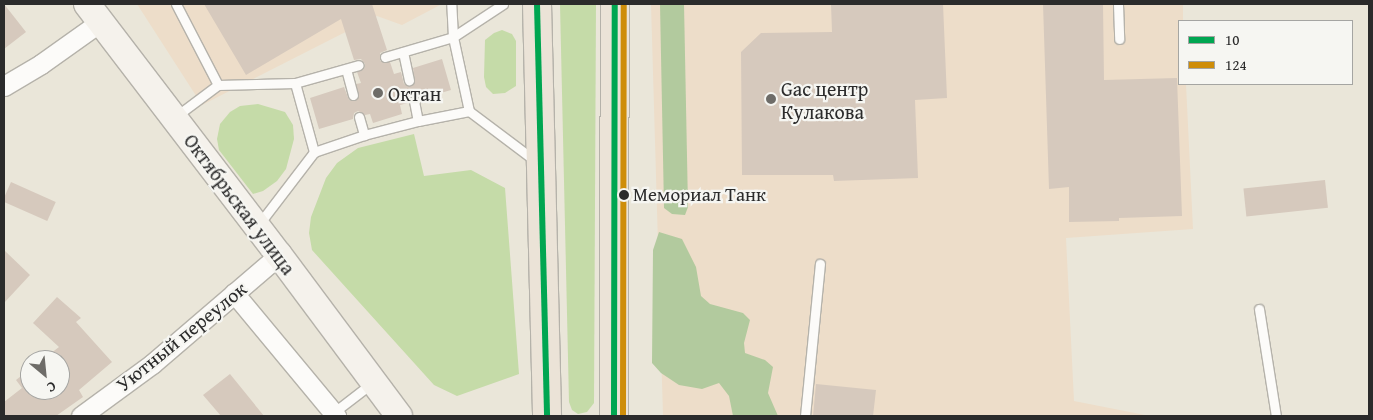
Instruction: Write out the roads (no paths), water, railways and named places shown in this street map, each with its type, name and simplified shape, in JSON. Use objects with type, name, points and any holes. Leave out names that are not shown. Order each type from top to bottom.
[{"type":"main road","points":[[537,4],[548,416]]},
{"type":"main road","points":[[614,416],[615,4]]},
{"type":"main road","name":"Октябрьская улица","points":[[94,13],[280,254],[372,382],[400,413]]},
{"type":"street","points":[[4,86],[41,64],[94,13]]},
{"type":"street","name":"Уютный переулок","points":[[81,416],[152,364],[280,254]]},
{"type":"street","points":[[234,292],[333,415]]},
{"type":"lane","points":[[176,4],[218,85]]},
{"type":"lane","points":[[451,4],[453,37],[469,111],[516,148],[542,165]]},
{"type":"lane","points":[[385,57],[453,37],[503,4]]},
{"type":"lane","points":[[1118,4],[1119,39]]},
{"type":"lane","points":[[402,52],[409,80]]},
{"type":"lane","points":[[174,118],[218,85],[295,83],[359,65]]},
{"type":"lane","points":[[346,69],[353,95]]},
{"type":"lane","points":[[295,83],[314,152]]},
{"type":"lane","points":[[414,101],[418,121]]},
{"type":"lane","points":[[257,226],[314,152],[364,135],[418,121],[469,111]]},
{"type":"lane","points":[[359,117],[364,135]]},
{"type":"lane","points":[[804,416],[820,264]]},
{"type":"lane","points":[[1259,309],[1276,416]]},
{"type":"lane","points":[[333,415],[372,382]]},
{"type":"place","name":"Октан","points":[[378,93]]},
{"type":"place","name":"Gac центр Кулакова","points":[[771,99]]},
{"type":"place","name":"Мемориал Танк","points":[[624,195]]}]
